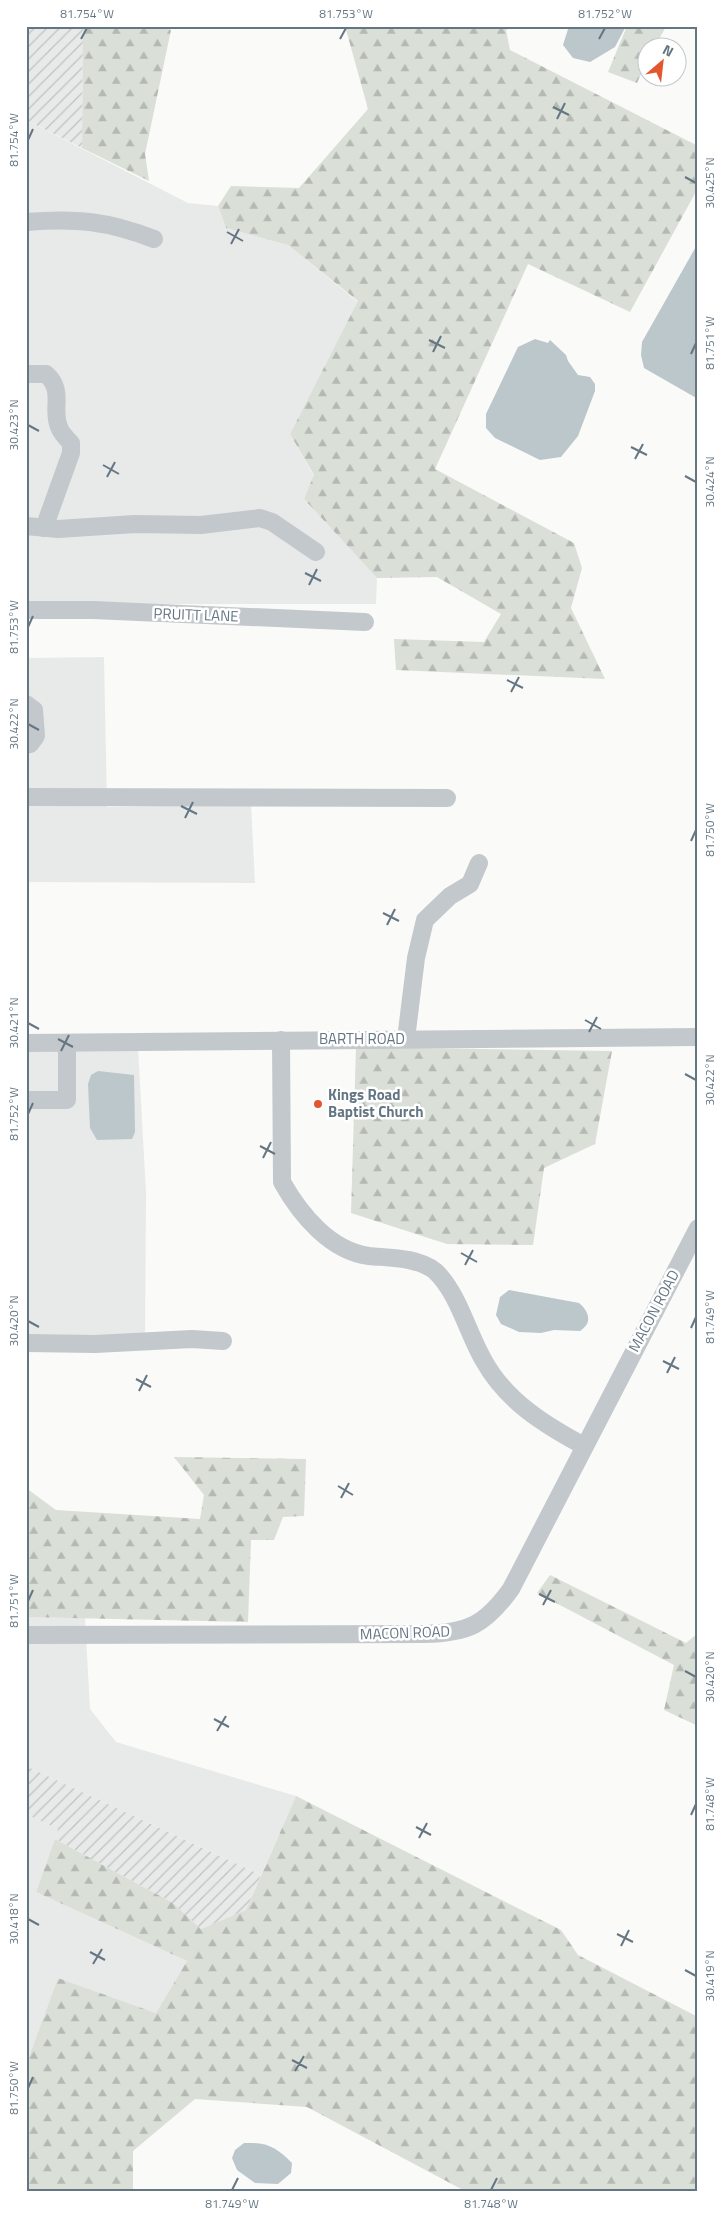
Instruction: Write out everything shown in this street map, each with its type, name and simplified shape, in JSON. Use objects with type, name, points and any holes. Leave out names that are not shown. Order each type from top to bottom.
[{"type":"street","points":[[26,222],[72,220],[98,222],[129,229],[154,239]]},
{"type":"street","points":[[26,374],[46,374],[52,379],[56,387],[58,427],[71,443],[70,453],[44,528]]},
{"type":"street","points":[[26,526],[58,529],[135,524],[201,525],[260,518],[272,522],[316,552]]},
{"type":"street","name":"PRUITT LANE","points":[[26,610],[93,610],[365,622]]},
{"type":"street","points":[[26,704],[34,710],[36,736],[30,744],[26,745]]},
{"type":"street","points":[[26,797],[447,798]]},
{"type":"street","points":[[406,1039],[416,958],[425,920],[450,896],[470,884],[479,864]]},
{"type":"street","name":"BARTH ROAD","points":[[26,1043],[698,1037]]},
{"type":"street","points":[[281,1040],[282,1182],[295,1203],[321,1233],[346,1249],[366,1256],[395,1258],[418,1263],[433,1270],[445,1282],[484,1362],[500,1384],[520,1405],[548,1426],[584,1446]]},
{"type":"street","points":[[26,1100],[67,1100],[67,1043]]},
{"type":"street","name":"MACON ROAD","points":[[26,1635],[424,1634],[465,1630],[479,1623],[498,1607],[511,1589],[698,1228]]},
{"type":"street","points":[[26,1343],[95,1344],[192,1339],[223,1341]]},
{"type":"shaded area","points":[[26,26],[83,26],[82,148],[26,120]]},
{"type":"shaded area","points":[[569,26],[625,26],[625,28],[615,47],[590,62],[573,58],[563,45]]},
{"type":"shaded area","points":[[26,120],[188,203],[218,206],[226,228],[288,245],[358,302],[290,434],[314,476],[304,499],[377,578],[376,604],[26,604]]},
{"type":"shaded area","points":[[698,243],[698,399],[644,368],[641,355],[642,342]]},
{"type":"shaded area","points":[[535,339],[548,343],[550,340],[566,355],[578,375],[590,377],[595,384],[595,391],[578,436],[561,457],[540,460],[495,438],[486,428],[486,414],[518,347]]},
{"type":"shaded area","points":[[104,657],[107,807],[251,804],[255,883],[26,882],[26,658]]},
{"type":"shaded area","points":[[138,1047],[146,1193],[145,1340],[26,1340],[26,1049]]},
{"type":"shaded area","points":[[98,1071],[134,1075],[135,1132],[132,1139],[97,1140],[90,1128],[88,1084],[91,1075]]},
{"type":"shaded area","points":[[509,1290],[579,1303],[587,1313],[587,1324],[580,1331],[519,1332],[501,1324],[496,1315],[500,1297]]},
{"type":"shaded area","points":[[26,1617],[85,1618],[90,1709],[116,1742],[296,1796],[261,1875],[26,1766]]},
{"type":"shaded area","points":[[26,1766],[261,1875],[246,1910],[201,1929],[173,1903],[55,1839],[58,1829],[26,1814]]},
{"type":"shaded area","points":[[26,1814],[59,1829],[36,1892],[187,1961],[156,2013],[58,1978],[26,2065]]},
{"type":"shaded area","points":[[244,2143],[259,2143],[276,2149],[292,2163],[291,2173],[278,2184],[255,2183],[237,2170],[232,2158],[235,2150]]},
{"type":"green space","points":[[83,26],[161,26],[171,30],[145,154],[149,181],[82,148]]},
{"type":"green space","points":[[345,26],[514,26],[506,30],[510,50],[698,146],[698,188],[630,312],[528,264],[435,469],[574,543],[582,568],[571,608],[605,679],[396,670],[394,639],[484,642],[501,614],[437,577],[377,578],[304,499],[314,475],[290,434],[358,301],[288,245],[226,228],[218,206],[231,186],[299,188],[368,109]]},
{"type":"green space","points":[[627,26],[666,26],[660,38],[636,38],[636,83],[608,72]]},
{"type":"green space","points":[[356,1047],[612,1051],[595,1144],[544,1168],[533,1245],[447,1244],[351,1213]]},
{"type":"green space","points":[[174,1457],[306,1459],[304,1516],[283,1517],[274,1540],[251,1540],[248,1622],[26,1617],[26,1488],[56,1510],[200,1519],[204,1495]]},
{"type":"green space","points":[[550,1575],[686,1643],[698,1633],[698,1726],[664,1710],[674,1665],[537,1593]]},
{"type":"green space","points":[[296,1796],[561,1930],[578,1955],[698,2017],[698,2191],[465,2191],[307,2107],[195,2099],[133,2151],[133,2191],[26,2191],[26,2065],[58,1978],[156,2013],[187,1961],[36,1892],[55,1839],[173,1903],[201,1929],[246,1910]]},
{"type":"place","name":"Kings Road Baptist Church","points":[[318,1104]]}]
